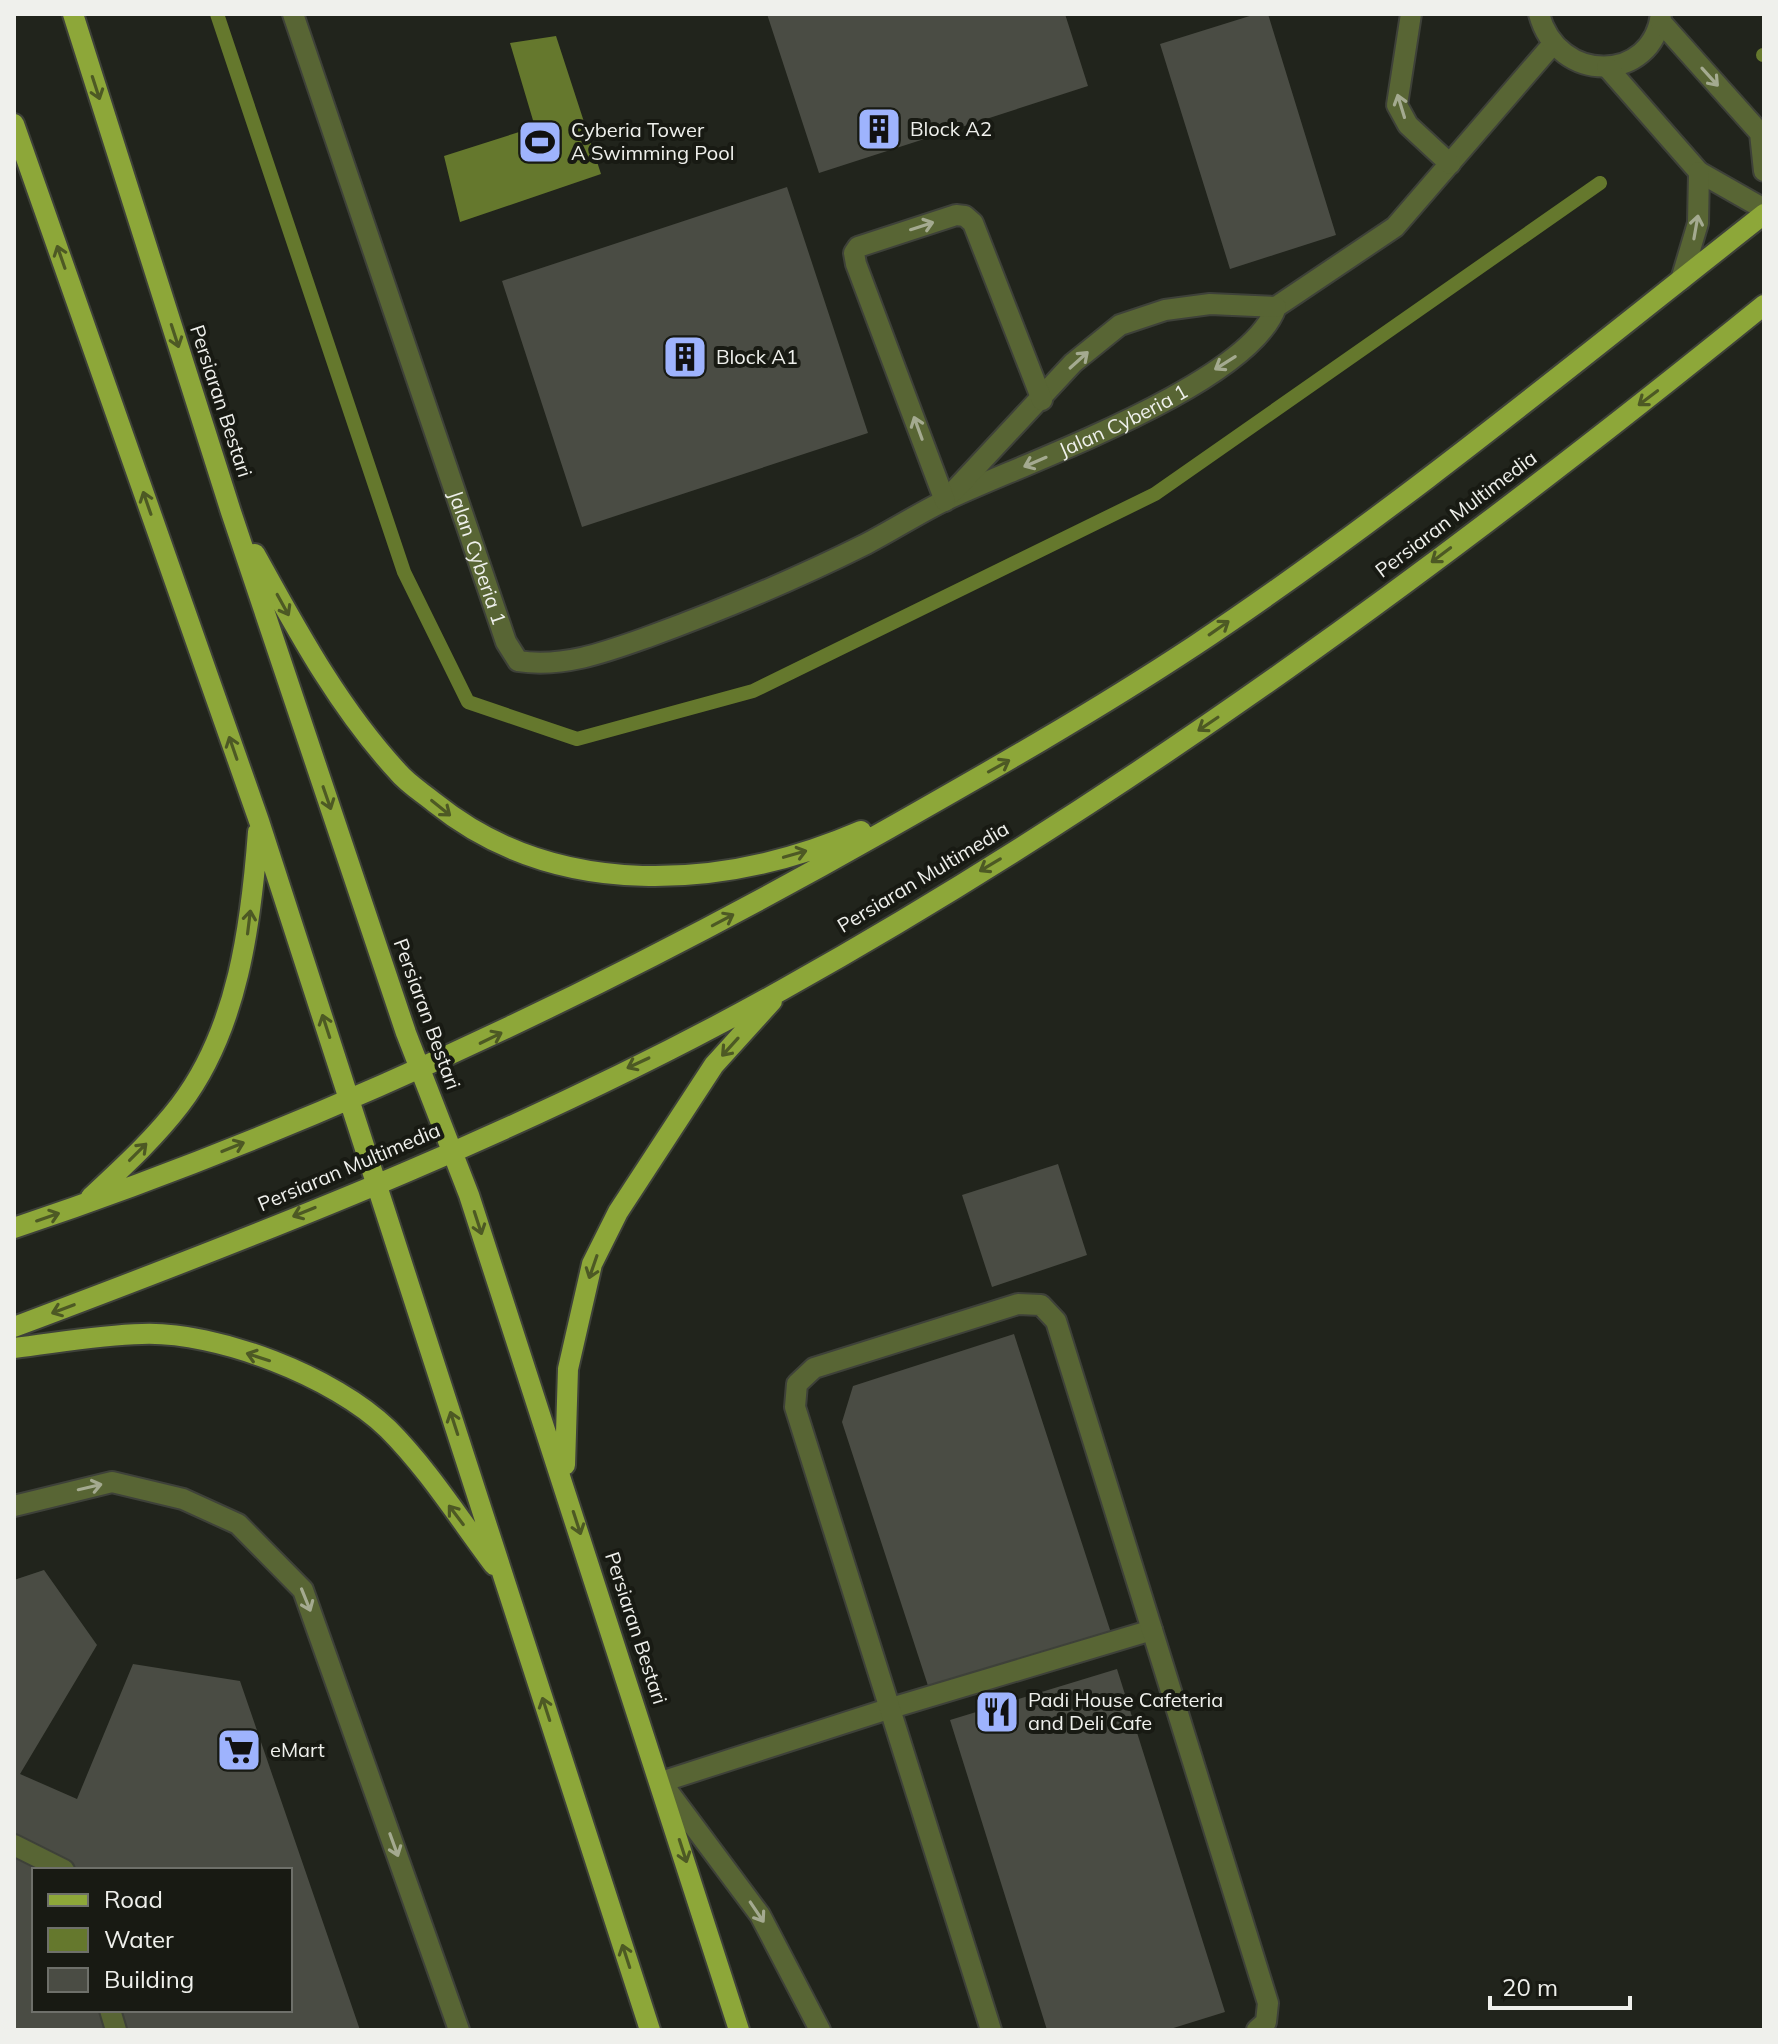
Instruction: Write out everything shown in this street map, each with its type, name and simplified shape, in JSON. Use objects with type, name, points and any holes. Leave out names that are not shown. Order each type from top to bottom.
[{"type":"main road","name":"Persiaran Bestari","points":[[73,14],[231,512],[565,1483],[739,2030]]},
{"type":"main road","points":[[14,124],[259,821],[650,2030]]},
{"type":"main road","points":[[14,1228],[82,1206],[421,1070],[597,986],[767,897],[952,792],[1193,646],[1379,515],[1764,212]]},
{"type":"main road","points":[[1709,350],[1764,293]]},
{"type":"main road","name":"Persiaran Multimedia","points":[[14,1327],[377,1183],[675,1046],[783,989],[1064,821],[1228,711],[1377,605],[1764,305]]},
{"type":"main road","points":[[231,512],[324,678],[399,774],[457,820],[520,854],[595,874],[676,878],[757,865],[834,843],[952,792]]},
{"type":"main road","points":[[82,1206],[142,1150],[182,1103],[212,1047],[247,942],[259,821]]},
{"type":"main road","points":[[565,1483],[568,1369],[592,1264],[618,1212],[714,1065],[783,989]]},
{"type":"main road","points":[[14,1348],[144,1333],[215,1343],[300,1370],[336,1391],[388,1429],[503,1577]]},
{"type":"street","name":"Jalan Cyberia 1","points":[[293,14],[506,642],[518,661],[544,665],[605,652],[690,622],[867,543],[945,501],[1090,439],[1156,406],[1238,356],[1271,323],[1276,307]]},
{"type":"street","points":[[1411,14],[1397,105],[1408,125],[1450,164]]},
{"type":"street","points":[[1539,14],[1552,45],[1567,58],[1587,66],[1607,67],[1640,52],[1652,38],[1660,18],[1762,133],[1764,171]]},
{"type":"street","name":"Jalan Cyberia 1","points":[[945,501],[1042,400],[1073,363],[1120,325],[1165,310],[1210,304],[1276,307],[1395,227],[1552,45]]},
{"type":"street","points":[[1607,67],[1699,172],[1764,212]]},
{"type":"street","points":[[1681,280],[1698,223],[1699,172]]},
{"type":"street","points":[[945,501],[856,264],[854,253],[858,247],[956,215],[965,216],[973,223],[1042,400]]},
{"type":"street","points":[[991,2030],[795,1407],[797,1384],[814,1368],[1018,1304],[1041,1305],[1056,1321],[1268,2003],[1266,2022],[1257,2030]]},
{"type":"street","points":[[14,1506],[112,1482],[183,1499],[238,1524],[303,1590],[459,2030]]},
{"type":"street","points":[[820,2030],[760,1915],[661,1782],[888,1709],[1152,1630]]},
{"type":"street","points":[[14,1845],[60,1868]]},
{"type":"water","name":"Cyberia Tower A Swimming Pool","points":[[556,36],[601,174],[460,222],[444,156],[535,127],[510,43]]},
{"type":"building","name":"Block A2","points":[[767,14],[1065,14],[1088,86],[819,173]]},
{"type":"building","points":[[1256,14],[1268,14],[1336,235],[1230,269],[1160,44]]},
{"type":"building","name":"Block A1","points":[[787,187],[868,433],[582,527],[502,281]]},
{"type":"building","points":[[1058,1164],[1087,1255],[992,1287],[962,1195]]},
{"type":"building","points":[[1014,1334],[1112,1636],[931,1695],[842,1422],[853,1386]]},
{"type":"building","points":[[44,1570],[97,1645],[20,1774],[77,1799],[133,1664],[240,1681],[360,2030],[14,2030],[14,1580]]},
{"type":"building","points":[[1117,1669],[1225,2012],[1167,2030],[1047,2030],[950,1720]]},
{"type":"waterway","points":[[217,14],[404,572],[468,702],[577,739],[753,691],[1155,494],[1600,183]]},
{"type":"place","name":"Block A2","points":[[879,129]]},
{"type":"place","name":"Cyberia Tower A Swimming Pool","points":[[540,142]]},
{"type":"place","name":"Block A1","points":[[685,357]]},
{"type":"place","name":"Padi House Cafeteria and Deli Cafe","points":[[997,1712]]},
{"type":"place","name":"eMart","points":[[239,1750]]}]
